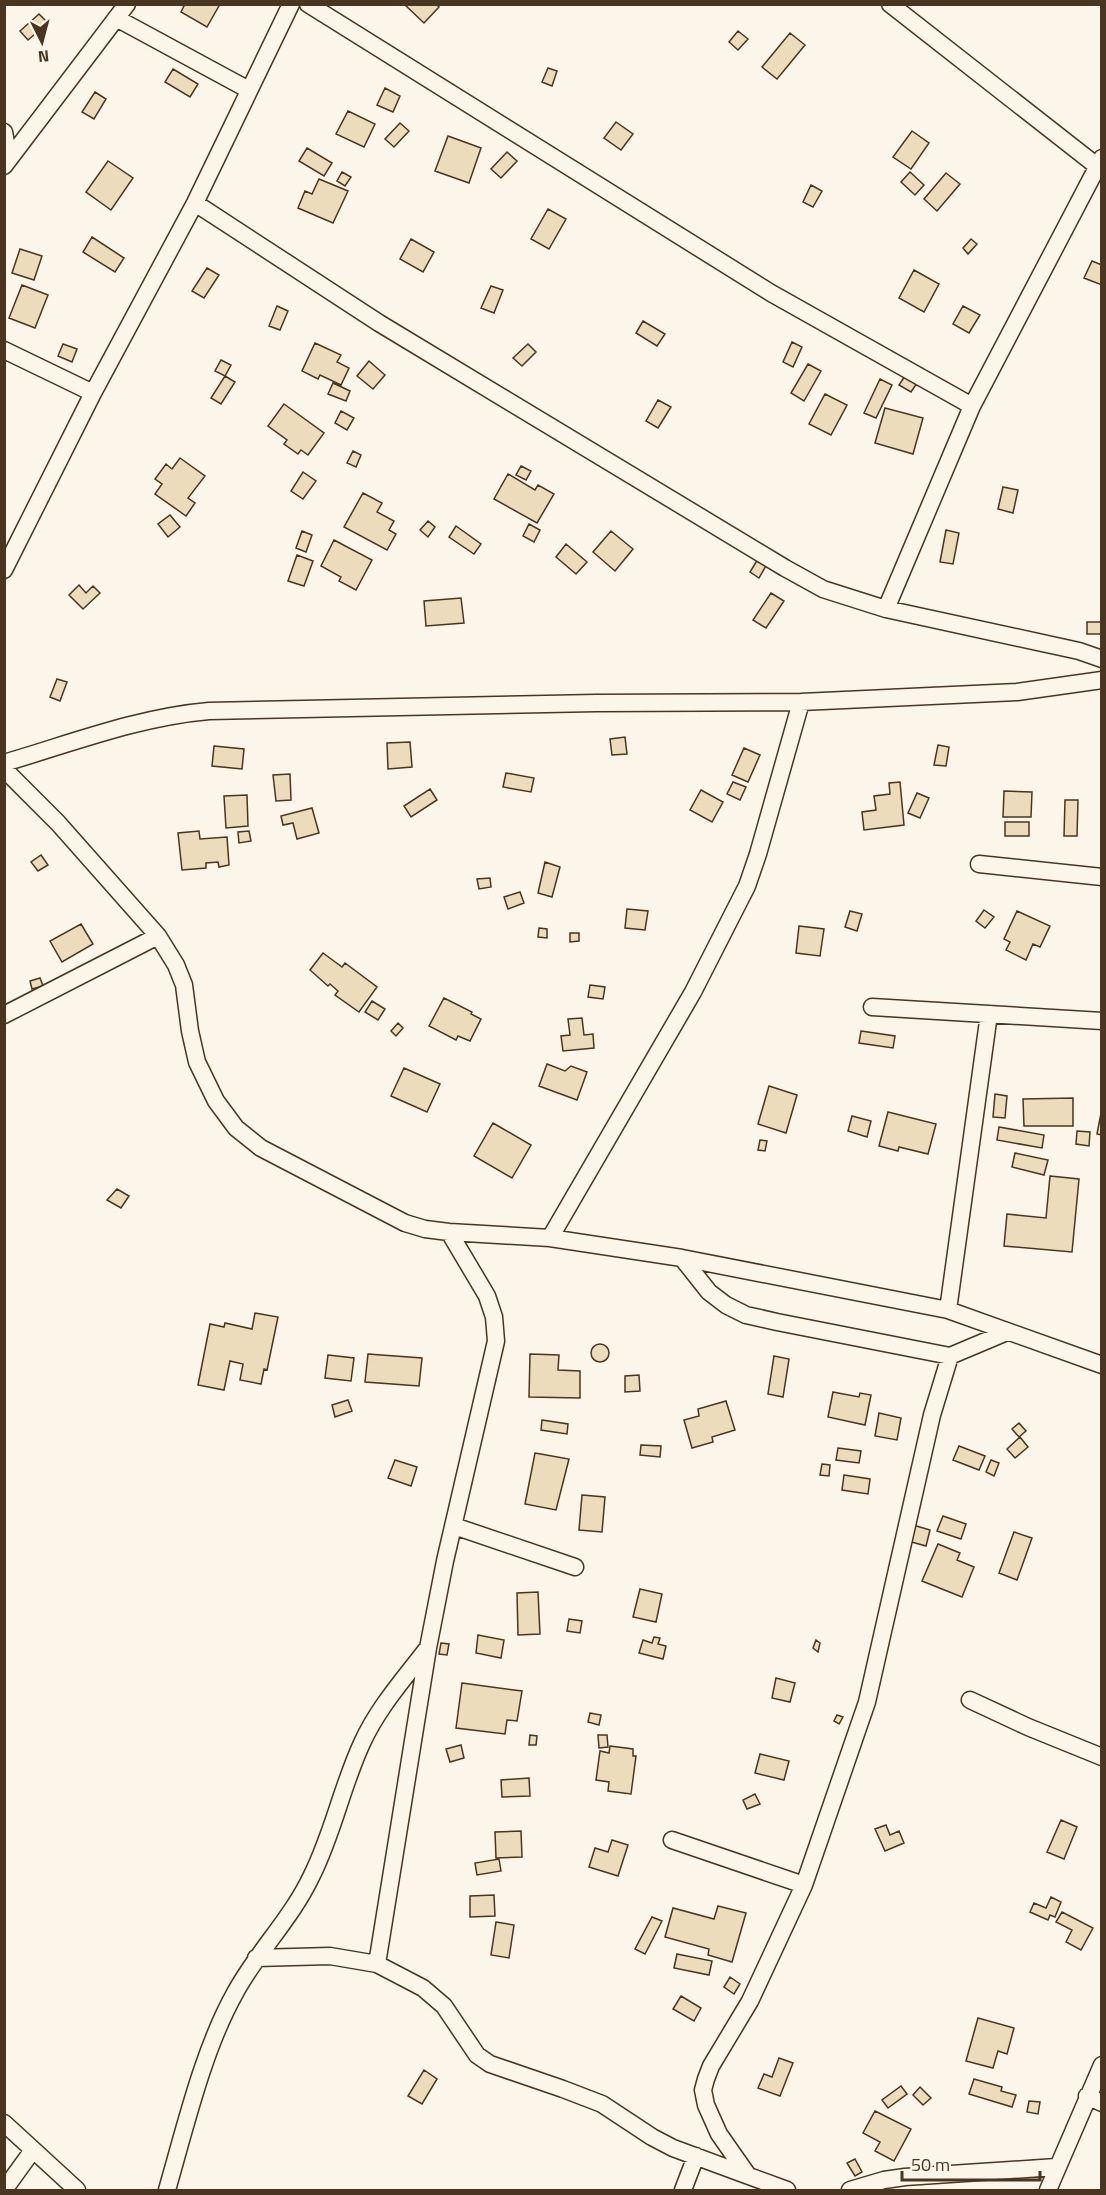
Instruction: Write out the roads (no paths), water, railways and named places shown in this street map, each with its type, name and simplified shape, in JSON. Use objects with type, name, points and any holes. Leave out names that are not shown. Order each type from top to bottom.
[{"type":"street","points":[[4,570],[93,393],[195,203],[291,4]]},
{"type":"street","points":[[308,4],[771,293],[972,406]]},
{"type":"street","points":[[886,609],[972,406],[1100,165],[890,4]]},
{"type":"street","points":[[7,162],[122,11],[249,90]]},
{"type":"street","points":[[4,132],[7,162]]},
{"type":"street","points":[[195,203],[380,324],[823,589],[886,609],[1068,648],[1101,659]]},
{"type":"street","points":[[4,350],[93,393]]},
{"type":"street","points":[[4,763],[143,721],[209,711],[596,703],[801,702],[1017,692],[1101,680]]},
{"type":"street","points":[[550,1238],[693,992],[747,886],[801,702]]},
{"type":"street","points":[[4,770],[58,823],[158,936],[176,965],[184,985],[197,1062],[216,1101],[236,1128],[261,1148],[405,1223],[425,1229],[550,1238],[682,1258],[948,1310],[1101,1365]]},
{"type":"street","points":[[979,864],[1101,877]]},
{"type":"street","points":[[4,1015],[117,955],[158,936]]},
{"type":"street","points":[[872,1007],[1101,1021]]},
{"type":"street","points":[[948,1310],[989,1014]]},
{"type":"street","points":[[377,1964],[428,1648],[496,1341],[494,1317],[487,1296],[449,1232]]},
{"type":"street","points":[[682,1258],[709,1292],[726,1305],[746,1315],[950,1356],[1007,1332]]},
{"type":"street","points":[[747,2174],[719,2134],[706,2105],[703,2090],[711,2066],[750,2001],[804,1885],[867,1702],[932,1415],[950,1356]]},
{"type":"street","points":[[454,1526],[575,1567]]},
{"type":"street","points":[[167,2190],[212,2043],[234,1993],[312,1876],[361,1745],[376,1716],[428,1648]]},
{"type":"street","points":[[970,1700],[1028,1727],[1101,1756]]},
{"type":"street","points":[[672,1840],[804,1885]]},
{"type":"street","points":[[256,1958],[330,1956],[377,1964],[423,1988],[444,2006],[477,2055],[490,2064],[602,2104],[652,2137],[788,2190]]},
{"type":"street","points":[[1048,2190],[1056,2167],[1094,2099],[1101,2065]]},
{"type":"street","points":[[4,2123],[77,2190]]},
{"type":"street","points":[[4,2190],[33,2150]]},
{"type":"street","points":[[683,2190],[696,2156]]},
{"type":"street","points":[[850,2190],[884,2180],[991,2170],[1056,2167]]},
{"type":"street","points":[[867,2190],[884,2180]]}]
